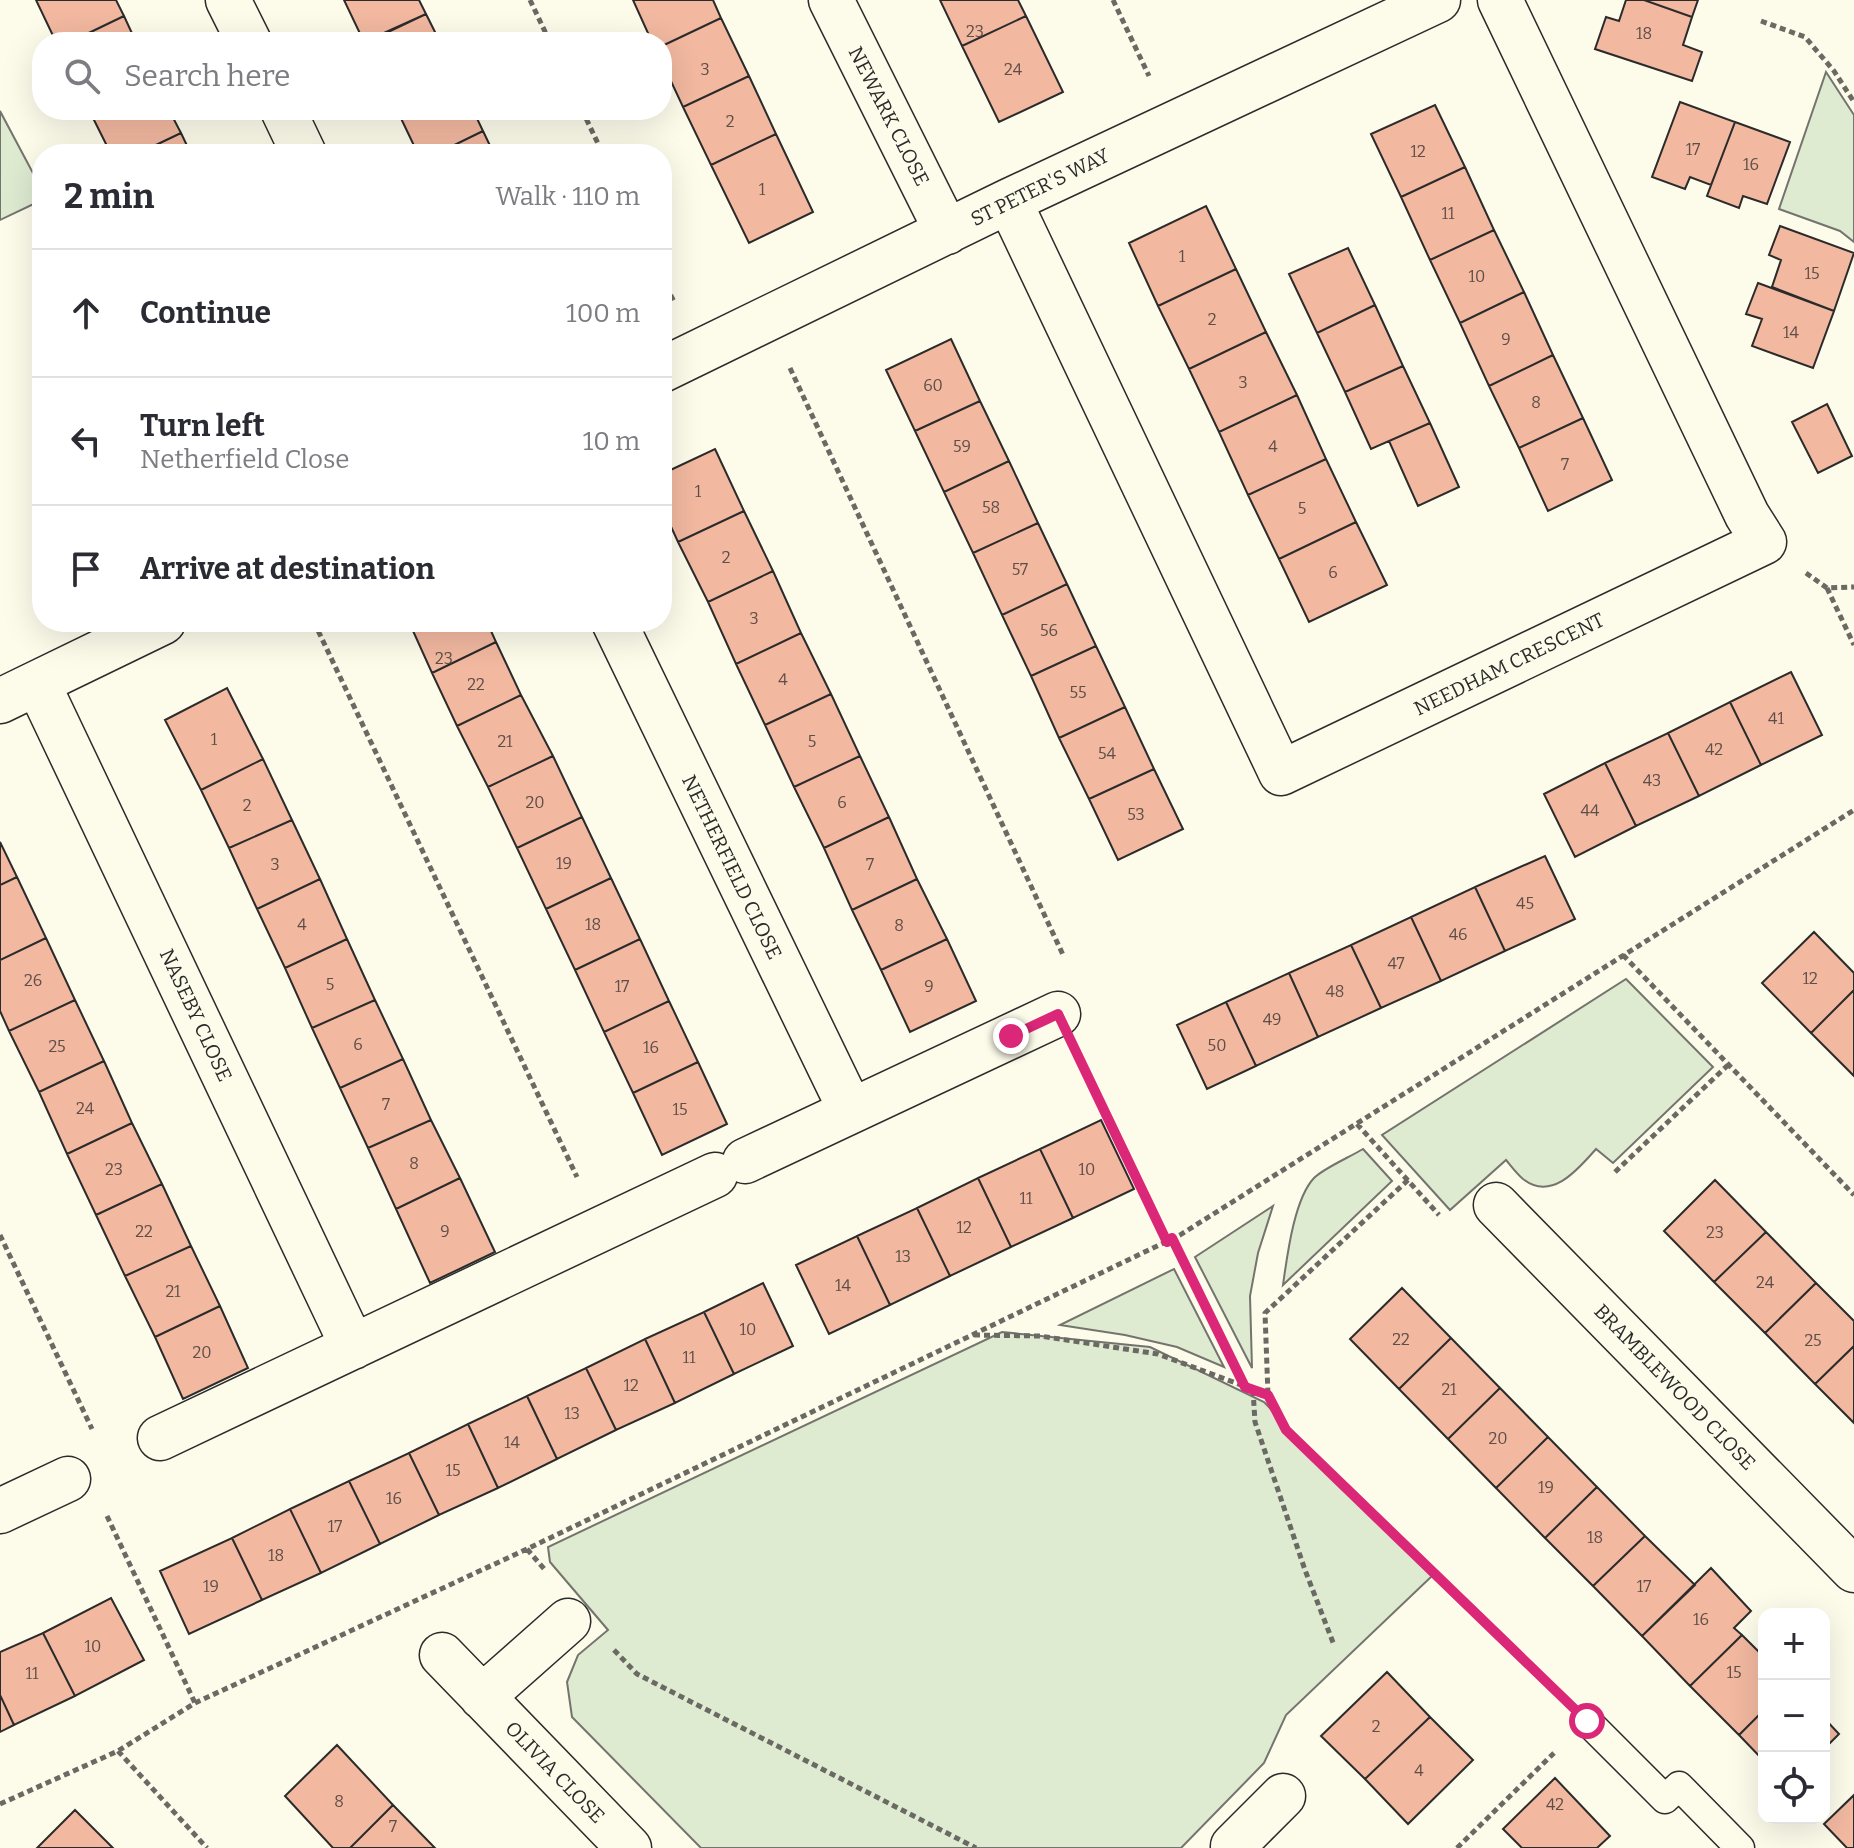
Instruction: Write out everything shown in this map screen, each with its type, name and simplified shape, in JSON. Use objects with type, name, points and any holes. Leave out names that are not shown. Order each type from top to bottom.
[{"type":"street","points":[[228,0],[244,32]]},
{"type":"street","name":"NEWARK CLOSE","points":[[831,0],[947,232]]},
{"type":"street","name":"NEEDHAM CRESCENT","points":[[1009,201],[1281,773],[1764,542],[1747,515],[1500,0]]},
{"type":"street","name":"ST PETER'S WAY","points":[[672,365],[1425,3]]},
{"type":"street","points":[[288,120],[299,144]]},
{"type":"street","points":[[19,693],[143,632]]},
{"type":"street","name":"NETHERFIELD CLOSE","points":[[619,632],[851,1111]]},
{"type":"street","name":"NASEBY CLOSE","points":[[19,693],[353,1347]]},
{"type":"street","points":[[160,1438],[1058,1014]]},
{"type":"street","name":"BRAMBLEWOOD CLOSE","points":[[1496,1205],[1854,1570]]},
{"type":"street","points":[[0,1511],[68,1479]]},
{"type":"street","points":[[482,1697],[568,1621]]},
{"type":"street","name":"OLIVIA CLOSE","points":[[442,1655],[629,1848]]},
{"type":"street","points":[[1233,1847],[1283,1796]]},
{"type":"lane","points":[[1587,1721],[1665,1799],[1679,1786],[1740,1848]]},
{"type":"path","points":[[530,0],[545,32]]},
{"type":"path","points":[[1113,0],[1172,124]]},
{"type":"path","points":[[1761,21],[1805,37],[1834,71],[1854,102]]},
{"type":"path","points":[[587,120],[598,144]]},
{"type":"path","points":[[768,320],[1064,957]]},
{"type":"path","points":[[1827,588],[1854,645]]},
{"type":"path","points":[[319,632],[601,1229]]},
{"type":"path","points":[[0,1804],[118,1751],[195,1703],[527,1549],[1169,1240],[1854,811]]},
{"type":"path","points":[[1623,955],[1854,1195]]},
{"type":"path","points":[[1058,1014],[1245,1387]]},
{"type":"path","points":[[1615,1172],[1728,1065]]},
{"type":"path","points":[[1357,1124],[1452,1229],[1482,1202],[1496,1205]]},
{"type":"path","points":[[1408,1180],[1265,1313],[1268,1395],[1286,1430],[1587,1721],[1457,1848]]},
{"type":"path","points":[[0,1235],[94,1433]]},
{"type":"path","points":[[972,1335],[1040,1336],[1158,1354],[1268,1395]]},
{"type":"path","points":[[1253,1390],[1255,1422],[1334,1645]]},
{"type":"path","points":[[105,1512],[195,1703]]},
{"type":"path","points":[[527,1549],[554,1580]]},
{"type":"path","points":[[611,1647],[637,1674],[976,1848]]},
{"type":"path","points":[[118,1751],[207,1848]]},
{"type":"green space","points":[[1826,72],[1854,115],[1854,242],[1840,231],[1779,209]]},
{"type":"green space","points":[[0,111],[32,171],[32,205],[0,220]]},
{"type":"green space","points":[[1626,979],[1713,1067],[1613,1163],[1596,1149],[1564,1180],[1544,1187],[1523,1179],[1506,1160],[1450,1210],[1382,1135]]},
{"type":"green space","points":[[1363,1149],[1392,1181],[1283,1285],[1292,1229],[1307,1187],[1318,1174]]},
{"type":"green space","points":[[1273,1206],[1258,1253],[1250,1296],[1252,1368],[1195,1257]]},
{"type":"green space","points":[[1174,1269],[1224,1367],[1177,1347],[1060,1325]]},
{"type":"green space","points":[[1002,1332],[1150,1347],[1264,1402],[1432,1576],[1286,1715],[1264,1763],[1181,1848],[701,1848],[572,1717],[567,1682],[578,1655],[608,1630],[550,1562],[548,1547]]},
{"type":"building","points":[[36,0],[116,0],[124,16],[91,32],[51,32]]},
{"type":"building","points":[[344,0],[419,0],[426,14],[386,32],[359,32]]},
{"type":"building","points":[[633,0],[713,0],[721,18],[672,41],[672,32],[647,32]]},
{"type":"building","points":[[940,0],[1018,0],[1026,16],[962,46]]},
{"type":"building","points":[[1626,0],[1644,0],[1692,17],[1683,45],[1702,52],[1692,81],[1595,49],[1606,17],[1619,21]]},
{"type":"building","points":[[1644,0],[1698,0],[1692,17]]},
{"type":"building","points":[[426,14],[435,32],[388,32]]},
{"type":"building","points":[[124,16],[131,32],[91,32]]},
{"type":"building","points":[[1026,16],[1063,92],[999,122],[962,46]]},
{"type":"building","points":[[721,18],[749,76],[683,107],[672,83],[672,41]]},
{"type":"building","points":[[749,76],[776,134],[711,165],[683,107]]},
{"type":"building","points":[[1680,102],[1735,122],[1711,185],[1690,177],[1685,189],[1652,177]]},
{"type":"building","points":[[1435,105],[1465,167],[1401,197],[1371,134]]},
{"type":"building","points":[[94,120],[174,120],[181,133],[158,144],[106,144]]},
{"type":"building","points":[[402,120],[478,120],[483,131],[456,144],[413,144]]},
{"type":"building","points":[[1735,122],[1790,142],[1767,204],[1743,196],[1739,208],[1707,196]]},
{"type":"building","points":[[483,131],[489,144],[456,144]]},
{"type":"building","points":[[181,133],[186,144],[158,144]]},
{"type":"building","points":[[776,134],[813,212],[749,243],[711,165]]},
{"type":"building","points":[[1465,167],[1494,230],[1430,260],[1401,197]]},
{"type":"building","points":[[1206,206],[1236,269],[1158,306],[1129,243]]},
{"type":"building","points":[[1780,226],[1854,253],[1834,311],[1772,287],[1781,260],[1769,255]]},
{"type":"building","points":[[1494,230],[1524,292],[1460,323],[1430,260]]},
{"type":"building","points":[[1348,248],[1375,305],[1317,333],[1289,274]]},
{"type":"building","points":[[1236,269],[1266,332],[1189,369],[1158,306]]},
{"type":"building","points":[[1758,283],[1834,311],[1813,368],[1752,346],[1762,319],[1746,314]]},
{"type":"building","points":[[1524,292],[1553,355],[1489,386],[1460,323]]},
{"type":"building","points":[[1375,305],[1403,366],[1345,392],[1317,333]]},
{"type":"building","points":[[1266,332],[1297,395],[1219,432],[1189,369]]},
{"type":"building","points":[[951,339],[980,401],[915,431],[886,370]]},
{"type":"building","points":[[1553,355],[1583,418],[1519,448],[1489,386]]},
{"type":"building","points":[[1403,366],[1430,423],[1371,449],[1345,392]]},
{"type":"building","points":[[1297,395],[1326,459],[1248,495],[1219,432]]},
{"type":"building","points":[[980,401],[1009,461],[944,492],[915,431]]},
{"type":"building","points":[[1827,404],[1852,456],[1818,473],[1792,422]]},
{"type":"building","points":[[1583,418],[1612,480],[1548,511],[1519,448]]},
{"type":"building","points":[[1430,423],[1459,487],[1418,506],[1389,441]]},
{"type":"building","points":[[715,449],[744,511],[678,542],[672,529],[672,469]]},
{"type":"building","points":[[1326,459],[1356,522],[1279,559],[1248,495]]},
{"type":"building","points":[[1009,461],[1038,523],[973,553],[944,492]]},
{"type":"building","points":[[744,511],[773,571],[708,602],[678,542]]},
{"type":"building","points":[[1356,522],[1387,585],[1309,622],[1279,559]]},
{"type":"building","points":[[1038,523],[1067,584],[1002,615],[973,553]]},
{"type":"building","points":[[773,571],[801,633],[736,664],[708,602]]},
{"type":"building","points":[[1067,584],[1096,646],[1031,676],[1002,615]]},
{"type":"building","points":[[414,632],[492,632],[496,642],[432,673]]},
{"type":"building","points":[[801,633],[831,694],[765,725],[736,664]]},
{"type":"building","points":[[496,642],[521,695],[457,726],[432,673]]},
{"type":"building","points":[[1096,646],[1125,707],[1059,738],[1031,676]]},
{"type":"building","points":[[1791,672],[1822,735],[1761,765],[1730,702]]},
{"type":"building","points":[[227,688],[263,759],[201,790],[165,720]]},
{"type":"building","points":[[831,694],[860,756],[794,787],[765,725]]},
{"type":"building","points":[[521,695],[553,756],[488,787],[457,726]]},
{"type":"building","points":[[1730,702],[1761,765],[1699,796],[1668,733]]},
{"type":"building","points":[[1125,707],[1154,769],[1089,799],[1059,738]]},
{"type":"building","points":[[1668,733],[1699,796],[1636,826],[1605,763]]},
{"type":"building","points":[[553,756],[582,817],[517,848],[488,787]]},
{"type":"building","points":[[860,756],[889,817],[824,848],[794,787]]},
{"type":"building","points":[[263,759],[292,820],[229,848],[201,790]]},
{"type":"building","points":[[1605,763],[1636,826],[1575,857],[1544,794]]},
{"type":"building","points":[[1154,769],[1183,829],[1118,860],[1089,799]]},
{"type":"building","points":[[582,817],[611,878],[546,909],[517,848]]},
{"type":"building","points":[[889,817],[917,879],[852,910],[824,848]]},
{"type":"building","points":[[292,820],[320,879],[257,909],[229,848]]},
{"type":"building","points":[[0,842],[17,877],[0,885]]},
{"type":"building","points":[[1545,856],[1575,919],[1505,951],[1475,887]]},
{"type":"building","points":[[17,877],[46,938],[0,960],[0,885]]},
{"type":"building","points":[[611,878],[640,939],[575,970],[546,909]]},
{"type":"building","points":[[320,879],[347,939],[285,968],[257,909]]},
{"type":"building","points":[[917,879],[947,939],[881,970],[852,910]]},
{"type":"building","points":[[1475,887],[1505,951],[1441,981],[1411,917]]},
{"type":"building","points":[[1411,917],[1441,981],[1381,1008],[1351,945]]},
{"type":"building","points":[[1814,932],[1854,973],[1854,990],[1811,1033],[1762,983]]},
{"type":"building","points":[[46,938],[75,1000],[9,1031],[0,1011],[0,960]]},
{"type":"building","points":[[347,939],[375,1000],[312,1028],[285,968]]},
{"type":"building","points":[[640,939],[669,1001],[604,1032],[575,970]]},
{"type":"building","points":[[947,939],[976,1001],[910,1032],[881,970]]},
{"type":"building","points":[[1351,945],[1381,1008],[1318,1037],[1289,973]]},
{"type":"building","points":[[1289,973],[1318,1037],[1256,1066],[1226,1002]]},
{"type":"building","points":[[1854,990],[1854,1076],[1811,1033]]},
{"type":"building","points":[[75,1000],[104,1061],[39,1092],[9,1031]]},
{"type":"building","points":[[375,1000],[403,1059],[340,1088],[312,1028]]},
{"type":"building","points":[[669,1001],[698,1062],[633,1093],[604,1032]]},
{"type":"building","points":[[1226,1002],[1256,1066],[1207,1089],[1177,1025]]},
{"type":"building","points":[[403,1059],[431,1120],[368,1148],[340,1088]]},
{"type":"building","points":[[104,1061],[132,1123],[67,1154],[39,1092]]},
{"type":"building","points":[[698,1062],[727,1124],[662,1155],[633,1093]]},
{"type":"building","points":[[431,1120],[460,1178],[396,1209],[368,1148]]},
{"type":"building","points":[[1101,1120],[1134,1189],[1073,1218],[1040,1149]]},
{"type":"building","points":[[132,1123],[162,1184],[96,1215],[67,1154]]},
{"type":"building","points":[[1040,1149],[1073,1218],[1011,1247],[978,1178]]},
{"type":"building","points":[[460,1178],[495,1252],[430,1283],[396,1209]]},
{"type":"building","points":[[978,1178],[1011,1247],[950,1276],[917,1208]]},
{"type":"building","points":[[1715,1180],[1766,1232],[1714,1282],[1664,1231]]},
{"type":"building","points":[[162,1184],[191,1246],[125,1276],[96,1215]]},
{"type":"building","points":[[917,1208],[950,1276],[890,1305],[857,1236]]},
{"type":"building","points":[[1766,1232],[1816,1283],[1765,1333],[1714,1282]]},
{"type":"building","points":[[857,1236],[890,1305],[829,1334],[796,1265]]},
{"type":"building","points":[[191,1246],[220,1306],[155,1337],[125,1276]]},
{"type":"building","points":[[763,1283],[793,1346],[734,1374],[704,1312]]},
{"type":"building","points":[[1816,1283],[1854,1321],[1854,1346],[1815,1384],[1765,1333]]},
{"type":"building","points":[[1402,1288],[1451,1338],[1399,1389],[1350,1339]]},
{"type":"building","points":[[220,1306],[248,1368],[183,1399],[155,1337]]},
{"type":"building","points":[[704,1312],[734,1374],[675,1403],[645,1339]]},
{"type":"building","points":[[1451,1338],[1500,1388],[1448,1439],[1399,1389]]},
{"type":"building","points":[[645,1339],[675,1403],[616,1430],[586,1368]]},
{"type":"building","points":[[1854,1346],[1854,1423],[1815,1384]]},
{"type":"building","points":[[586,1368],[616,1430],[557,1459],[527,1396]]},
{"type":"building","points":[[1500,1388],[1548,1437],[1496,1488],[1448,1439]]},
{"type":"building","points":[[527,1396],[557,1459],[498,1488],[468,1424]]},
{"type":"building","points":[[468,1424],[498,1488],[439,1515],[409,1453]]},
{"type":"building","points":[[1548,1437],[1597,1487],[1545,1538],[1496,1488]]},
{"type":"building","points":[[409,1453],[439,1515],[380,1544],[349,1481]]},
{"type":"building","points":[[349,1481],[380,1544],[321,1573],[290,1509]]},
{"type":"building","points":[[1597,1487],[1645,1536],[1593,1586],[1545,1538]]},
{"type":"building","points":[[290,1509],[321,1573],[262,1600],[232,1538]]},
{"type":"building","points":[[1645,1536],[1695,1585],[1642,1636],[1593,1586]]},
{"type":"building","points":[[232,1538],[262,1600],[189,1634],[160,1571]]},
{"type":"building","points":[[1711,1568],[1751,1611],[1734,1628],[1742,1635],[1690,1686],[1642,1636]]},
{"type":"building","points":[[111,1598],[144,1660],[75,1696],[43,1633]]},
{"type":"building","points":[[43,1633],[75,1696],[14,1725],[0,1695],[0,1652]]},
{"type":"building","points":[[1742,1635],[1758,1651],[1758,1716],[1739,1735],[1690,1686]]},
{"type":"building","points":[[1387,1672],[1430,1717],[1365,1779],[1321,1736]]},
{"type":"building","points":[[0,1695],[14,1725],[0,1732]]},
{"type":"building","points":[[1758,1716],[1758,1755],[1739,1735]]},
{"type":"building","points":[[1430,1717],[1473,1760],[1408,1824],[1365,1779]]},
{"type":"building","points":[[1830,1724],[1839,1734],[1830,1743]]},
{"type":"building","points":[[337,1745],[393,1805],[350,1848],[333,1848],[285,1796]]},
{"type":"building","points":[[1555,1778],[1610,1836],[1597,1848],[1522,1848],[1503,1829]]},
{"type":"building","points":[[1854,1795],[1854,1848],[1847,1848],[1824,1824],[1830,1824],[1830,1818]]},
{"type":"building","points":[[393,1805],[435,1848],[350,1848]]},
{"type":"building","points":[[75,1810],[113,1848],[37,1848]]},
{"type":"route","points":[[1011,1036],[1058,1014],[1167,1242],[1172,1238],[1245,1387],[1268,1395],[1286,1430],[1587,1721]]}]
